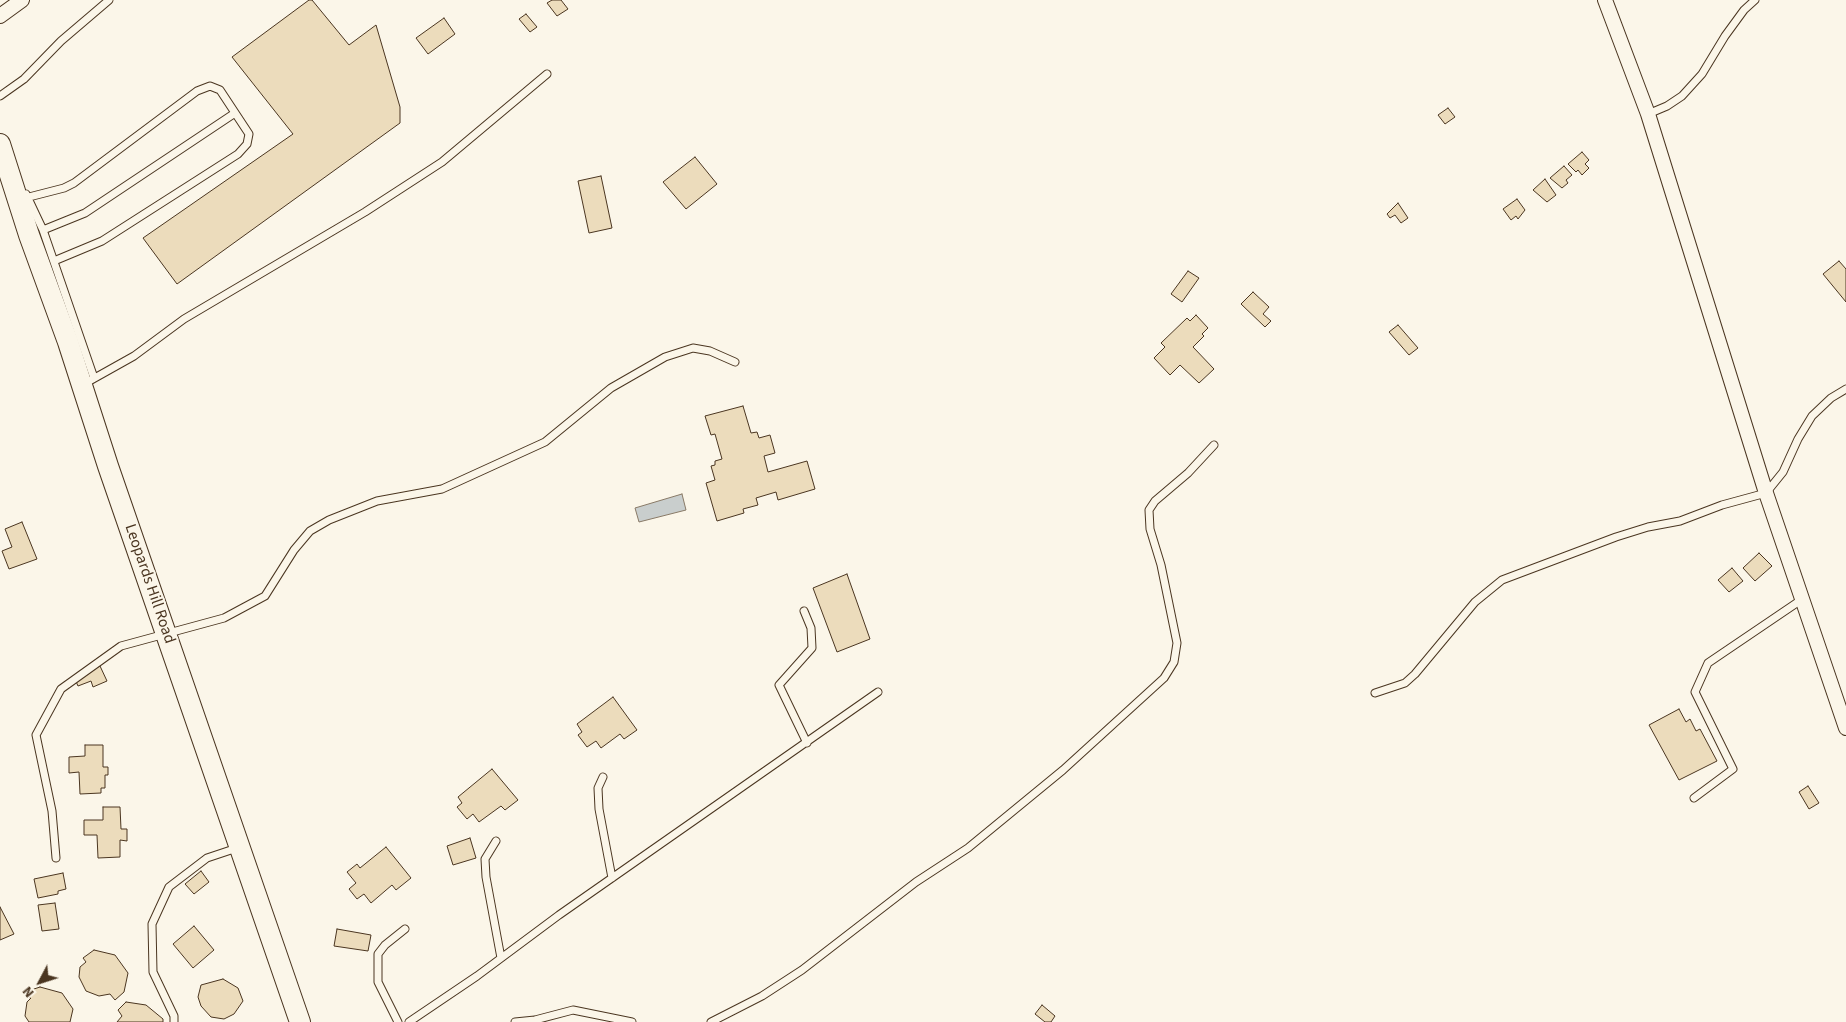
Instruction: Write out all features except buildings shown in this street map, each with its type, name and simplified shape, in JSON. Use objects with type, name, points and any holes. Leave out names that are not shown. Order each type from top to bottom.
[{"type":"main road","name":"Leopards Hill Road","points":[[0,144],[29,235],[88,382],[166,634],[300,1022]]},
{"type":"street","points":[[0,16],[22,0]]},
{"type":"street","points":[[1605,0],[1648,114],[1766,493],[1846,728]]},
{"type":"lane","points":[[0,96],[24,79],[61,41],[110,0]]},
{"type":"lane","points":[[1648,114],[1667,106],[1682,96],[1702,74],[1744,10],[1755,0]]},
{"type":"lane","points":[[13,182],[29,197],[43,230],[54,261],[88,382],[134,356],[184,319],[365,212],[442,162],[547,74]]},
{"type":"lane","points":[[29,197],[64,188],[74,183],[197,92],[210,86],[220,90],[249,134],[247,144],[238,154],[102,241],[54,261]]},
{"type":"lane","points":[[43,230],[85,213],[235,113]]},
{"type":"lane","points":[[56,858],[52,811],[36,735],[62,689],[121,646],[224,618],[265,596],[294,550],[310,531],[329,520],[377,502],[442,489],[545,442],[611,388],[665,356],[693,348],[710,351],[735,362]]},
{"type":"lane","points":[[1376,693],[1389,690],[1410,678],[1475,602],[1502,580],[1616,537],[1648,527],[1680,522],[1722,505],[1766,493],[1783,472],[1812,416],[1831,398],[1846,389]]},
{"type":"lane","points":[[711,1022],[762,996],[802,970],[916,882],[968,848],[1063,770],[1164,678],[1174,662],[1177,644],[1161,565],[1150,529],[1149,510],[1155,501],[1188,473],[1214,445]]},
{"type":"lane","points":[[1694,798],[1733,769],[1695,692],[1708,663],[1801,600]]},
{"type":"lane","points":[[804,611],[811,628],[812,648],[780,685],[807,743]]},
{"type":"lane","points":[[409,1022],[878,692]]},
{"type":"lane","points":[[603,777],[598,788],[599,809],[612,878]]},
{"type":"lane","points":[[496,841],[485,859],[486,877],[501,958]]},
{"type":"lane","points":[[174,1022],[174,1016],[153,972],[152,924],[169,887],[207,858],[240,847]]},
{"type":"lane","points":[[398,1022],[378,982],[378,954],[385,945],[405,929]]},
{"type":"lane","points":[[515,1022],[535,1020],[573,1010],[632,1022]]},
{"type":"shaded area","points":[[682,494],[686,510],[639,522],[635,508]]}]
